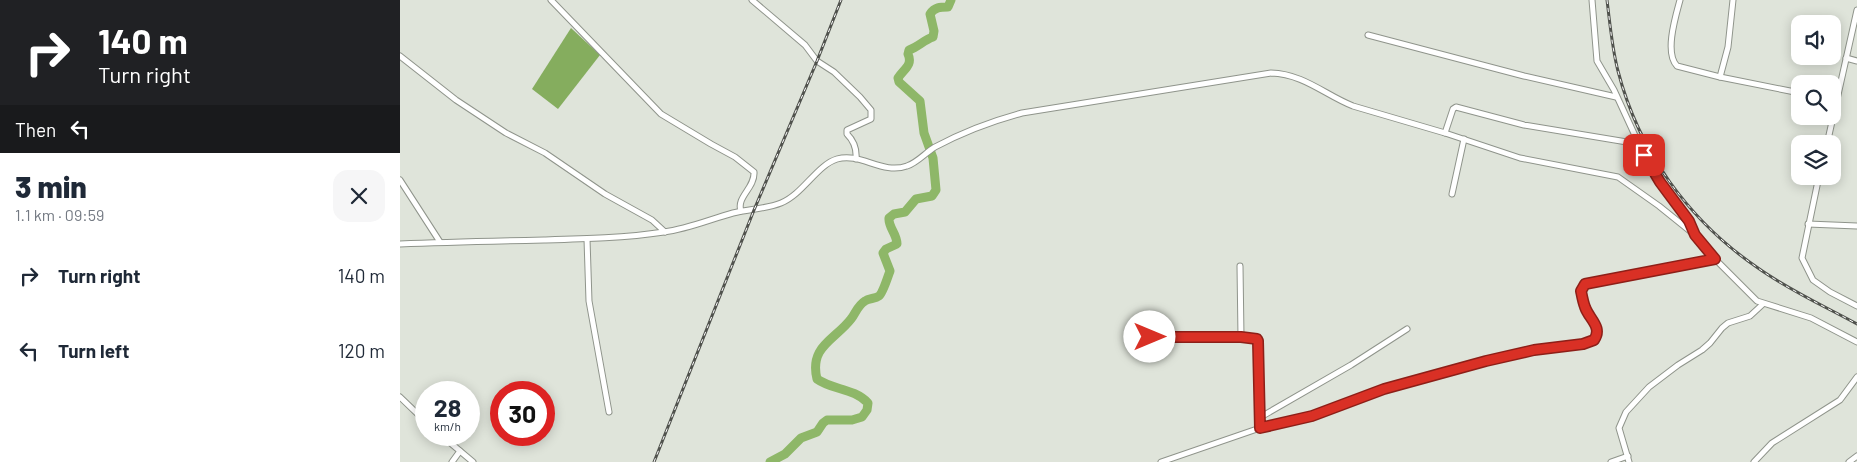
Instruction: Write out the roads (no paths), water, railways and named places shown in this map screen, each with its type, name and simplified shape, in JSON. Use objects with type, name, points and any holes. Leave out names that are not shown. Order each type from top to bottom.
[{"type":"street","points":[[551,0],[660,114],[735,157],[754,172],[752,185],[741,201],[742,211]]},
{"type":"street","points":[[752,0],[805,46],[817,61],[834,72],[871,110],[871,119],[847,130],[847,134],[852,139],[856,148],[856,159]]},
{"type":"street","points":[[1592,0],[1595,54],[1602,72],[1614,90],[1655,174],[1689,221],[1695,235]]},
{"type":"street","points":[[1680,0],[1673,27],[1672,47],[1673,62],[1677,66],[1791,91]]},
{"type":"street","points":[[1720,77],[1728,47],[1733,0]]},
{"type":"street","points":[[1841,76],[1857,10]]},
{"type":"street","points":[[1368,35],[1524,76],[1616,97]]},
{"type":"street","points":[[400,56],[456,100],[506,133],[545,153],[605,194],[659,225],[665,232]]},
{"type":"street","points":[[1846,58],[1857,61]]},
{"type":"street","points":[[400,244],[587,239],[665,232],[782,202],[802,188],[823,166],[838,158],[856,159],[892,169],[908,166],[934,148],[994,120],[1022,113],[1271,73],[1294,76],[1327,91],[1338,100],[1353,106],[1445,133],[1520,158],[1618,177],[1659,206],[1695,235],[1715,259],[1757,302],[1811,318],[1857,342]]},
{"type":"street","points":[[1445,133],[1453,109],[1456,107],[1524,125],[1639,144]]},
{"type":"street","points":[[1452,194],[1464,139]]},
{"type":"street","points":[[400,180],[440,242]]},
{"type":"street","points":[[1817,185],[1802,258],[1813,280],[1830,292],[1857,306]]},
{"type":"street","points":[[1808,224],[1857,226]]},
{"type":"street","points":[[587,239],[588,301],[609,412]]},
{"type":"street","points":[[1161,462],[1260,428],[1312,416],[1384,389],[1486,361],[1534,350],[1583,344],[1594,340],[1598,332],[1596,325],[1585,308],[1581,291],[1585,284],[1715,259]]},
{"type":"street","points":[[1240,266],[1241,337]]},
{"type":"street","points":[[1611,462],[1629,459],[1618,428],[1626,412],[1633,404],[1656,382],[1702,350],[1728,323],[1750,316],[1763,304]]},
{"type":"street","points":[[1259,418],[1351,365],[1407,329]]},
{"type":"street","points":[[1150,337],[1255,338],[1258,341],[1260,428]]},
{"type":"street","points":[[1754,462],[1772,443],[1840,400],[1857,376]]},
{"type":"street","points":[[400,397],[415,411]]},
{"type":"street","points":[[454,446],[473,462]]},
{"type":"street","points":[[452,462],[460,451]]},
{"type":"street","points":[[1849,462],[1857,456]]},
{"type":"waterway","points":[[770,462],[785,454],[801,438],[817,432],[827,420],[852,420],[862,417],[867,410],[868,403],[856,394],[823,383],[817,379],[817,359],[825,344],[845,326],[860,305],[867,300],[876,298],[882,292],[890,271],[883,253],[886,249],[897,244],[889,218],[894,214],[905,212],[916,199],[932,196],[936,190],[933,158],[924,133],[920,101],[899,82],[898,78],[909,64],[909,50],[933,37],[934,31],[930,14],[938,8],[948,7],[951,0]]},
{"type":"railway","points":[[654,462],[754,210],[841,0]]},
{"type":"railway","points":[[1607,0],[1614,54],[1627,101],[1653,157],[1670,182],[1710,229],[1758,268],[1782,284],[1857,324]]}]
